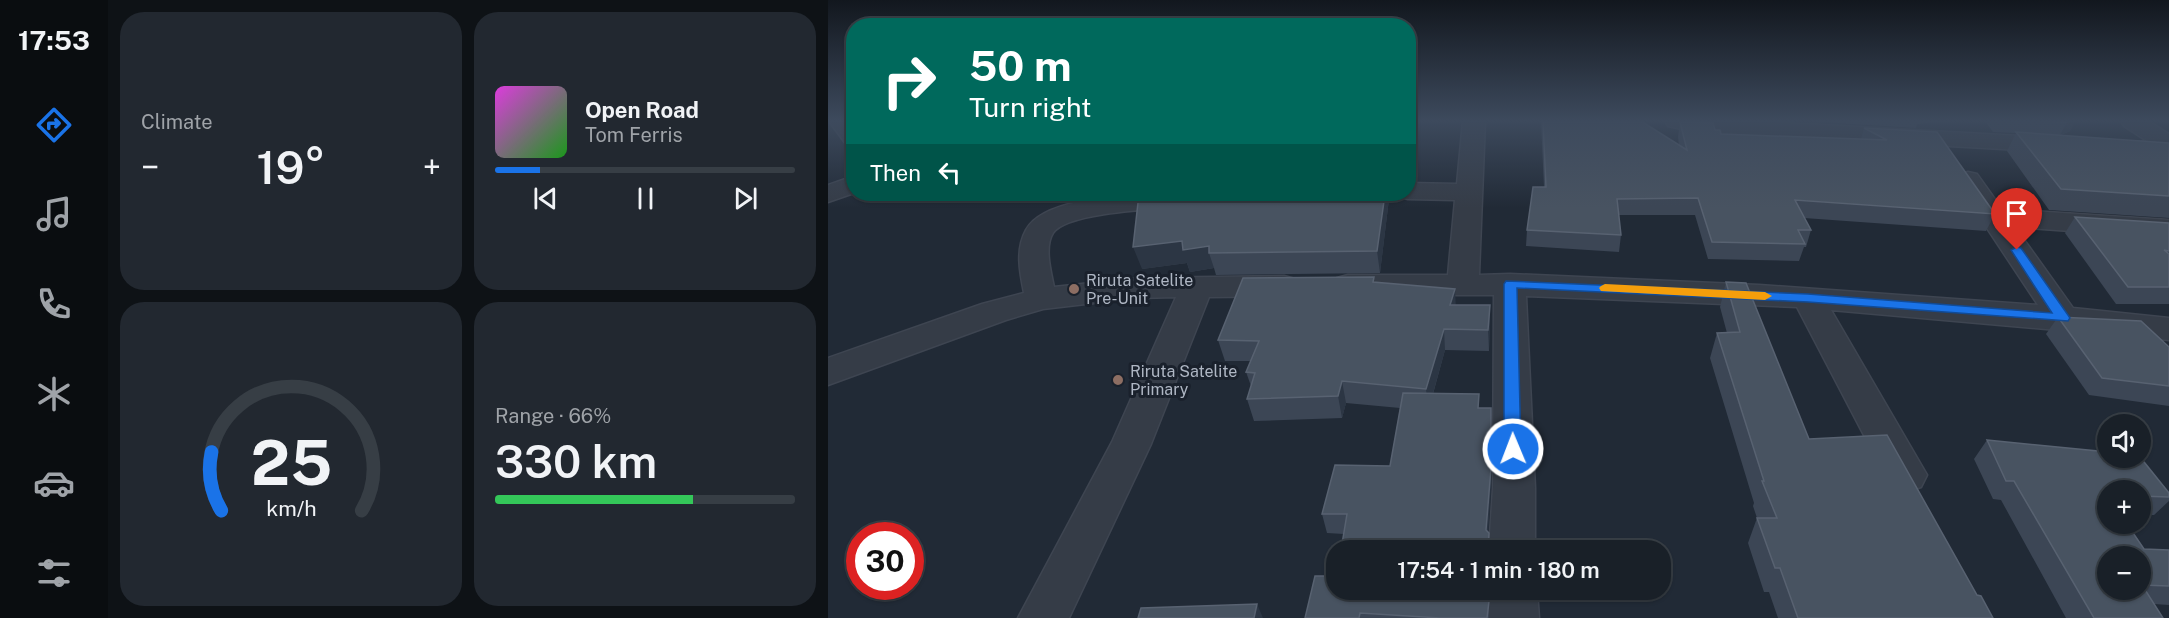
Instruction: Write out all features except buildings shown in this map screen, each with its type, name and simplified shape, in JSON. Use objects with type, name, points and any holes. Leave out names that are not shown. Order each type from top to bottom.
[{"type":"street","points":[[1462,283],[1472,150]]},
{"type":"street","points":[[1948,150],[2063,318]]},
{"type":"street","points":[[828,194],[846,187]]},
{"type":"street","points":[[1416,191],[1470,192]]},
{"type":"street","points":[[1041,298],[1033,262],[1040,230],[1047,221],[1070,212],[1168,201]]},
{"type":"street","points":[[1994,217],[2169,229]]},
{"type":"street","points":[[1510,284],[1514,488],[1512,540]]},
{"type":"street","points":[[828,372],[994,312],[1041,298],[1137,288],[1510,284],[1808,298],[2063,318],[2169,329]]},
{"type":"street","points":[[1043,618],[1131,444],[1197,287]]},
{"type":"street","points":[[1808,298],[1922,504]]},
{"type":"street","points":[[1513,600],[1514,618]]},
{"type":"slow traffic","points":[[1605,288],[1765,296]]},
{"type":"place","name":"Riruta Satelite Pre-Unit","points":[[1074,289]]},
{"type":"place","name":"Riruta Satelite Primary","points":[[1118,380]]},
{"type":"route","points":[[1513,449],[1510,284],[1808,298],[2063,318],[2017,250]]}]
